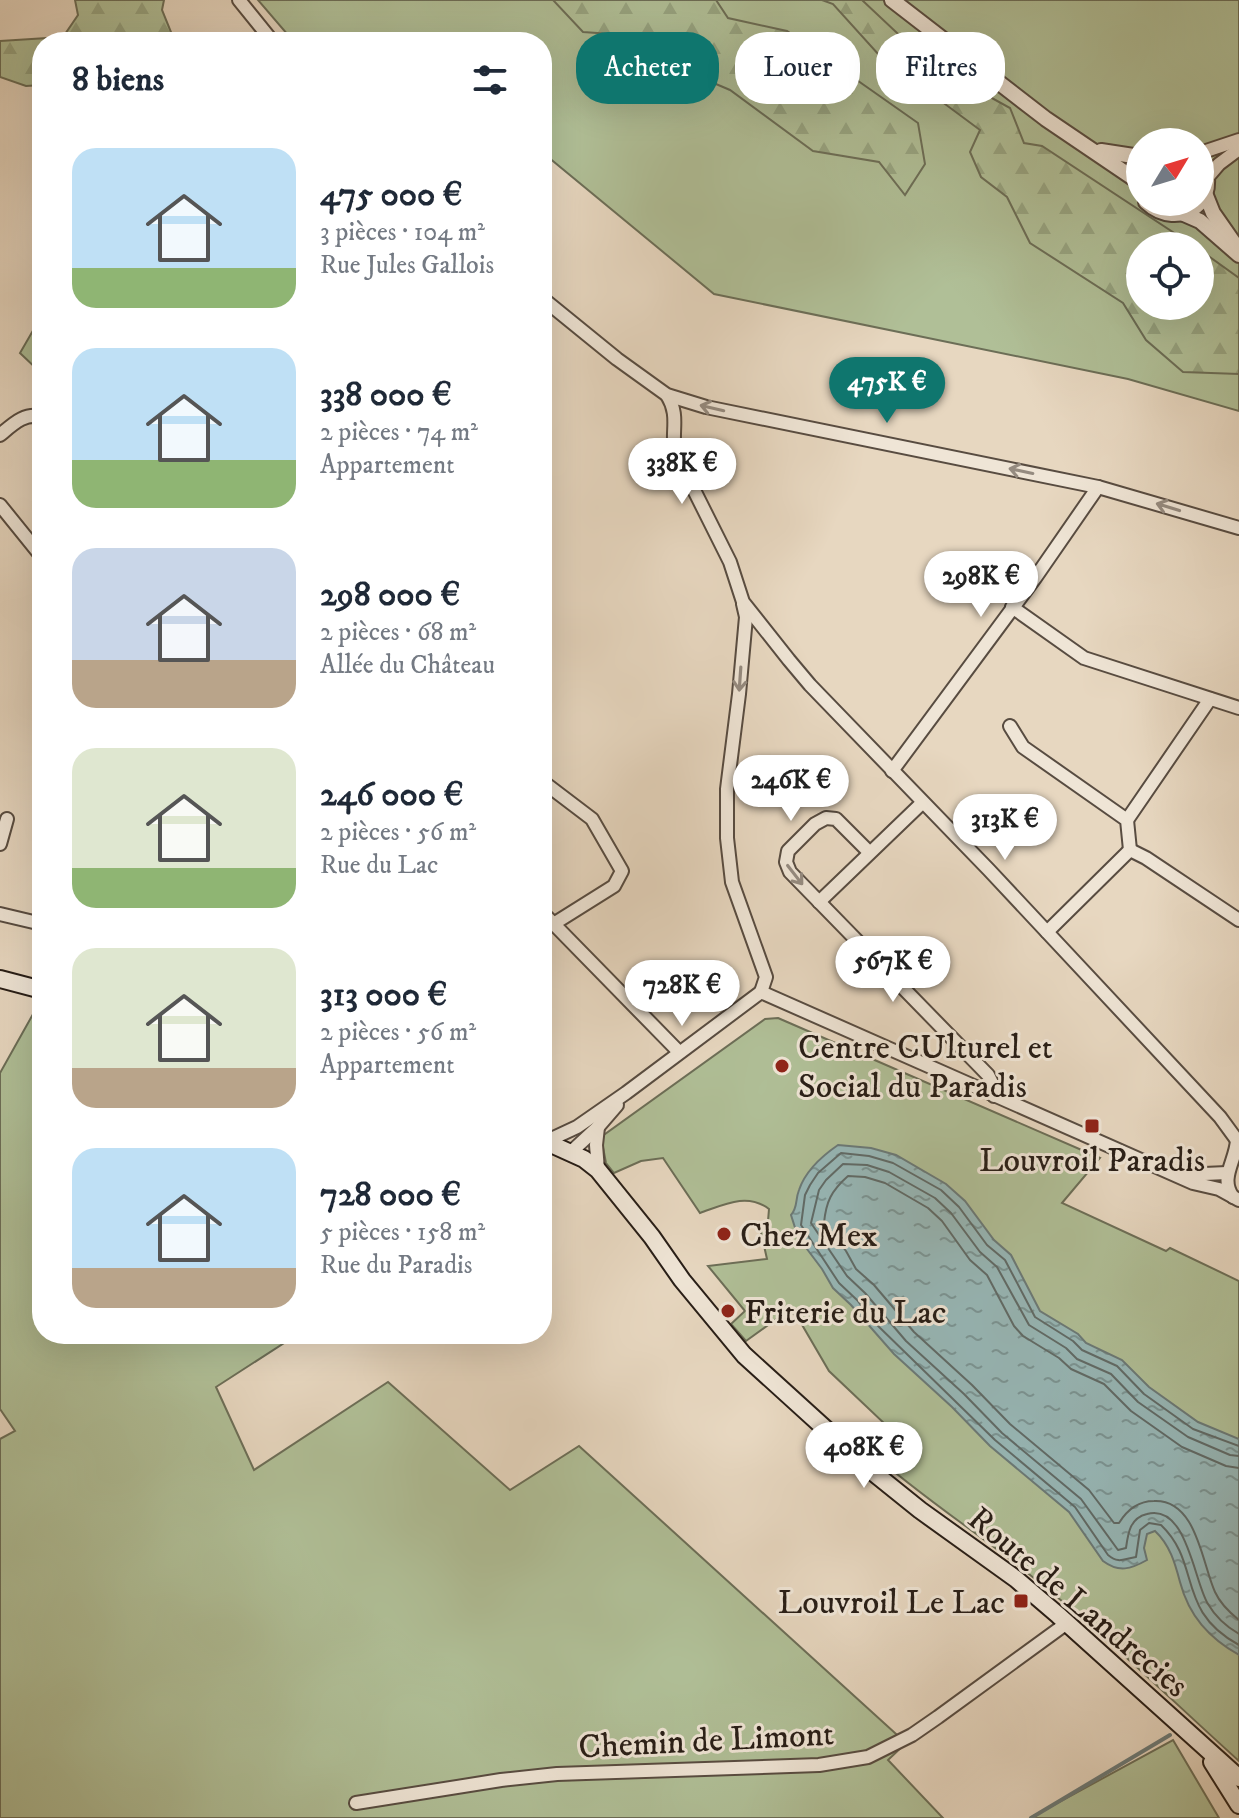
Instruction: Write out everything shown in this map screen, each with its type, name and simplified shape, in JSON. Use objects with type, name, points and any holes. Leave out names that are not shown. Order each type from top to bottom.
[{"type":"main road","points":[[0,979],[32,987]]},
{"type":"main road","name":"Route de Landrecies","points":[[552,1144],[584,1159],[598,1170],[744,1355],[874,1473],[1016,1579],[1239,1778]]},
{"type":"main road","points":[[1198,1741],[1239,1805]]},
{"type":"street","points":[[239,0],[265,32]]},
{"type":"street","points":[[892,0],[986,75],[1126,172]]},
{"type":"street","points":[[1214,148],[1239,140]]},
{"type":"street","points":[[1089,148],[1126,155]]},
{"type":"street","points":[[1214,172],[1219,164],[1239,149]]},
{"type":"street","points":[[1214,214],[1239,252]]},
{"type":"street","points":[[1189,216],[1200,221],[1239,252]]},
{"type":"street","points":[[552,306],[667,395],[706,407],[1098,487],[1239,528]]},
{"type":"street","points":[[552,1137],[577,1127],[626,1093],[761,992],[766,977],[732,882],[727,838],[727,789],[746,617],[730,562],[675,452],[672,435],[675,407],[667,395]]},
{"type":"street","points":[[0,435],[19,419],[32,415]]},
{"type":"street","points":[[892,771],[1035,578],[1098,487]]},
{"type":"street","points":[[0,505],[32,545]]},
{"type":"street","points":[[743,602],[810,685],[1220,1117],[1238,1142],[1227,1189],[1237,1199]]},
{"type":"street","points":[[1012,607],[1084,658],[1239,708]]},
{"type":"street","points":[[1130,850],[1127,820],[1210,699]]},
{"type":"street","points":[[1010,726],[1023,747],[1127,820]]},
{"type":"street","points":[[552,789],[592,819],[622,871],[614,886],[555,923]]},
{"type":"street","points":[[819,902],[922,803]]},
{"type":"street","points":[[869,852],[836,819],[826,818],[815,824],[788,851],[786,862],[790,872],[988,1075],[994,1087],[994,1096]]},
{"type":"street","points":[[0,844],[7,819]]},
{"type":"street","points":[[1047,932],[1130,850]]},
{"type":"street","points":[[1130,850],[1239,920]]},
{"type":"street","points":[[0,914],[32,922]]},
{"type":"street","points":[[552,920],[679,1052]]},
{"type":"street","points":[[761,992],[1174,1175],[1219,1189],[1237,1199]]},
{"type":"street","points":[[571,1152],[598,1127],[626,1093]]},
{"type":"street","points":[[598,1127],[598,1170]]},
{"type":"street","points":[[1174,1175],[1233,1165]]},
{"type":"street","name":"Chemin de Limont","points":[[356,1803],[414,1792],[543,1776],[819,1765],[868,1757],[912,1735],[1067,1623]]},
{"type":"green space","points":[[75,0],[164,0],[162,10],[171,32],[66,32],[78,15]]},
{"type":"green space","points":[[258,0],[1239,0],[1239,411],[1128,379],[714,294],[552,160],[552,32],[285,32]]},
{"type":"green space","points":[[553,0],[716,0],[728,18],[788,32],[735,32],[735,94],[719,85],[719,32],[583,32]]},
{"type":"green space","points":[[822,0],[862,0],[896,32],[876,32],[876,52],[833,4]]},
{"type":"green space","points":[[32,39],[32,86],[0,77],[0,41]]},
{"type":"green space","points":[[860,82],[876,94],[876,104],[891,104],[918,123],[925,164],[905,195],[879,162],[813,151],[749,104],[860,104]]},
{"type":"green space","points":[[945,104],[1003,104],[1010,108],[1024,143],[1042,146],[1126,201],[1126,216],[1148,216],[1173,232],[1126,232],[1126,308],[1030,243],[1007,197],[981,177],[970,152],[980,130]]},
{"type":"green space","points":[[1214,260],[1239,278],[1239,374],[1183,372],[1146,340],[1134,320],[1214,320]]},
{"type":"green space","points":[[32,332],[32,364],[20,353]]},
{"type":"green space","points":[[32,1016],[32,1344],[283,1344],[216,1387],[254,1470],[388,1382],[510,1490],[579,1446],[906,1743],[888,1760],[943,1818],[0,1818],[0,1439],[15,1431],[0,1409],[0,1073]]},
{"type":"green space","points":[[778,1018],[1100,1158],[1062,1203],[1239,1281],[1239,1761],[1049,1590],[866,1448],[886,1425],[829,1371],[798,1318],[789,1310],[746,1341],[731,1324],[745,1311],[708,1266],[767,1259],[760,1228],[768,1221],[769,1209],[752,1201],[744,1201],[700,1213],[663,1158],[641,1161],[614,1173],[606,1163],[601,1137],[765,1019]]},
{"type":"green space","points":[[1173,1740],[1219,1818],[1030,1818]]},
{"type":"water","points":[[838,1145],[871,1148],[896,1155],[946,1184],[965,1201],[994,1240],[1011,1255],[1040,1311],[1078,1334],[1086,1343],[1122,1360],[1149,1387],[1198,1422],[1239,1439],[1239,1655],[1218,1641],[1195,1616],[1165,1542],[1155,1531],[1147,1534],[1144,1548],[1147,1560],[1125,1568],[1103,1561],[1069,1512],[990,1446],[894,1354],[833,1288],[798,1237],[791,1215],[805,1177],[820,1159]]},
{"type":"waterway","points":[[1031,1818],[1170,1735]]},
{"type":"place","name":"Centre CUlturel et Social du Paradis","points":[[782,1066]]},
{"type":"place","name":"Louvroil Paradis","points":[[1092,1126]]},
{"type":"place","name":"Chez Mex","points":[[724,1234]]},
{"type":"place","name":"Friterie du Lac","points":[[728,1311]]},
{"type":"place","name":"Louvroil Le Lac","points":[[1021,1601]]}]
